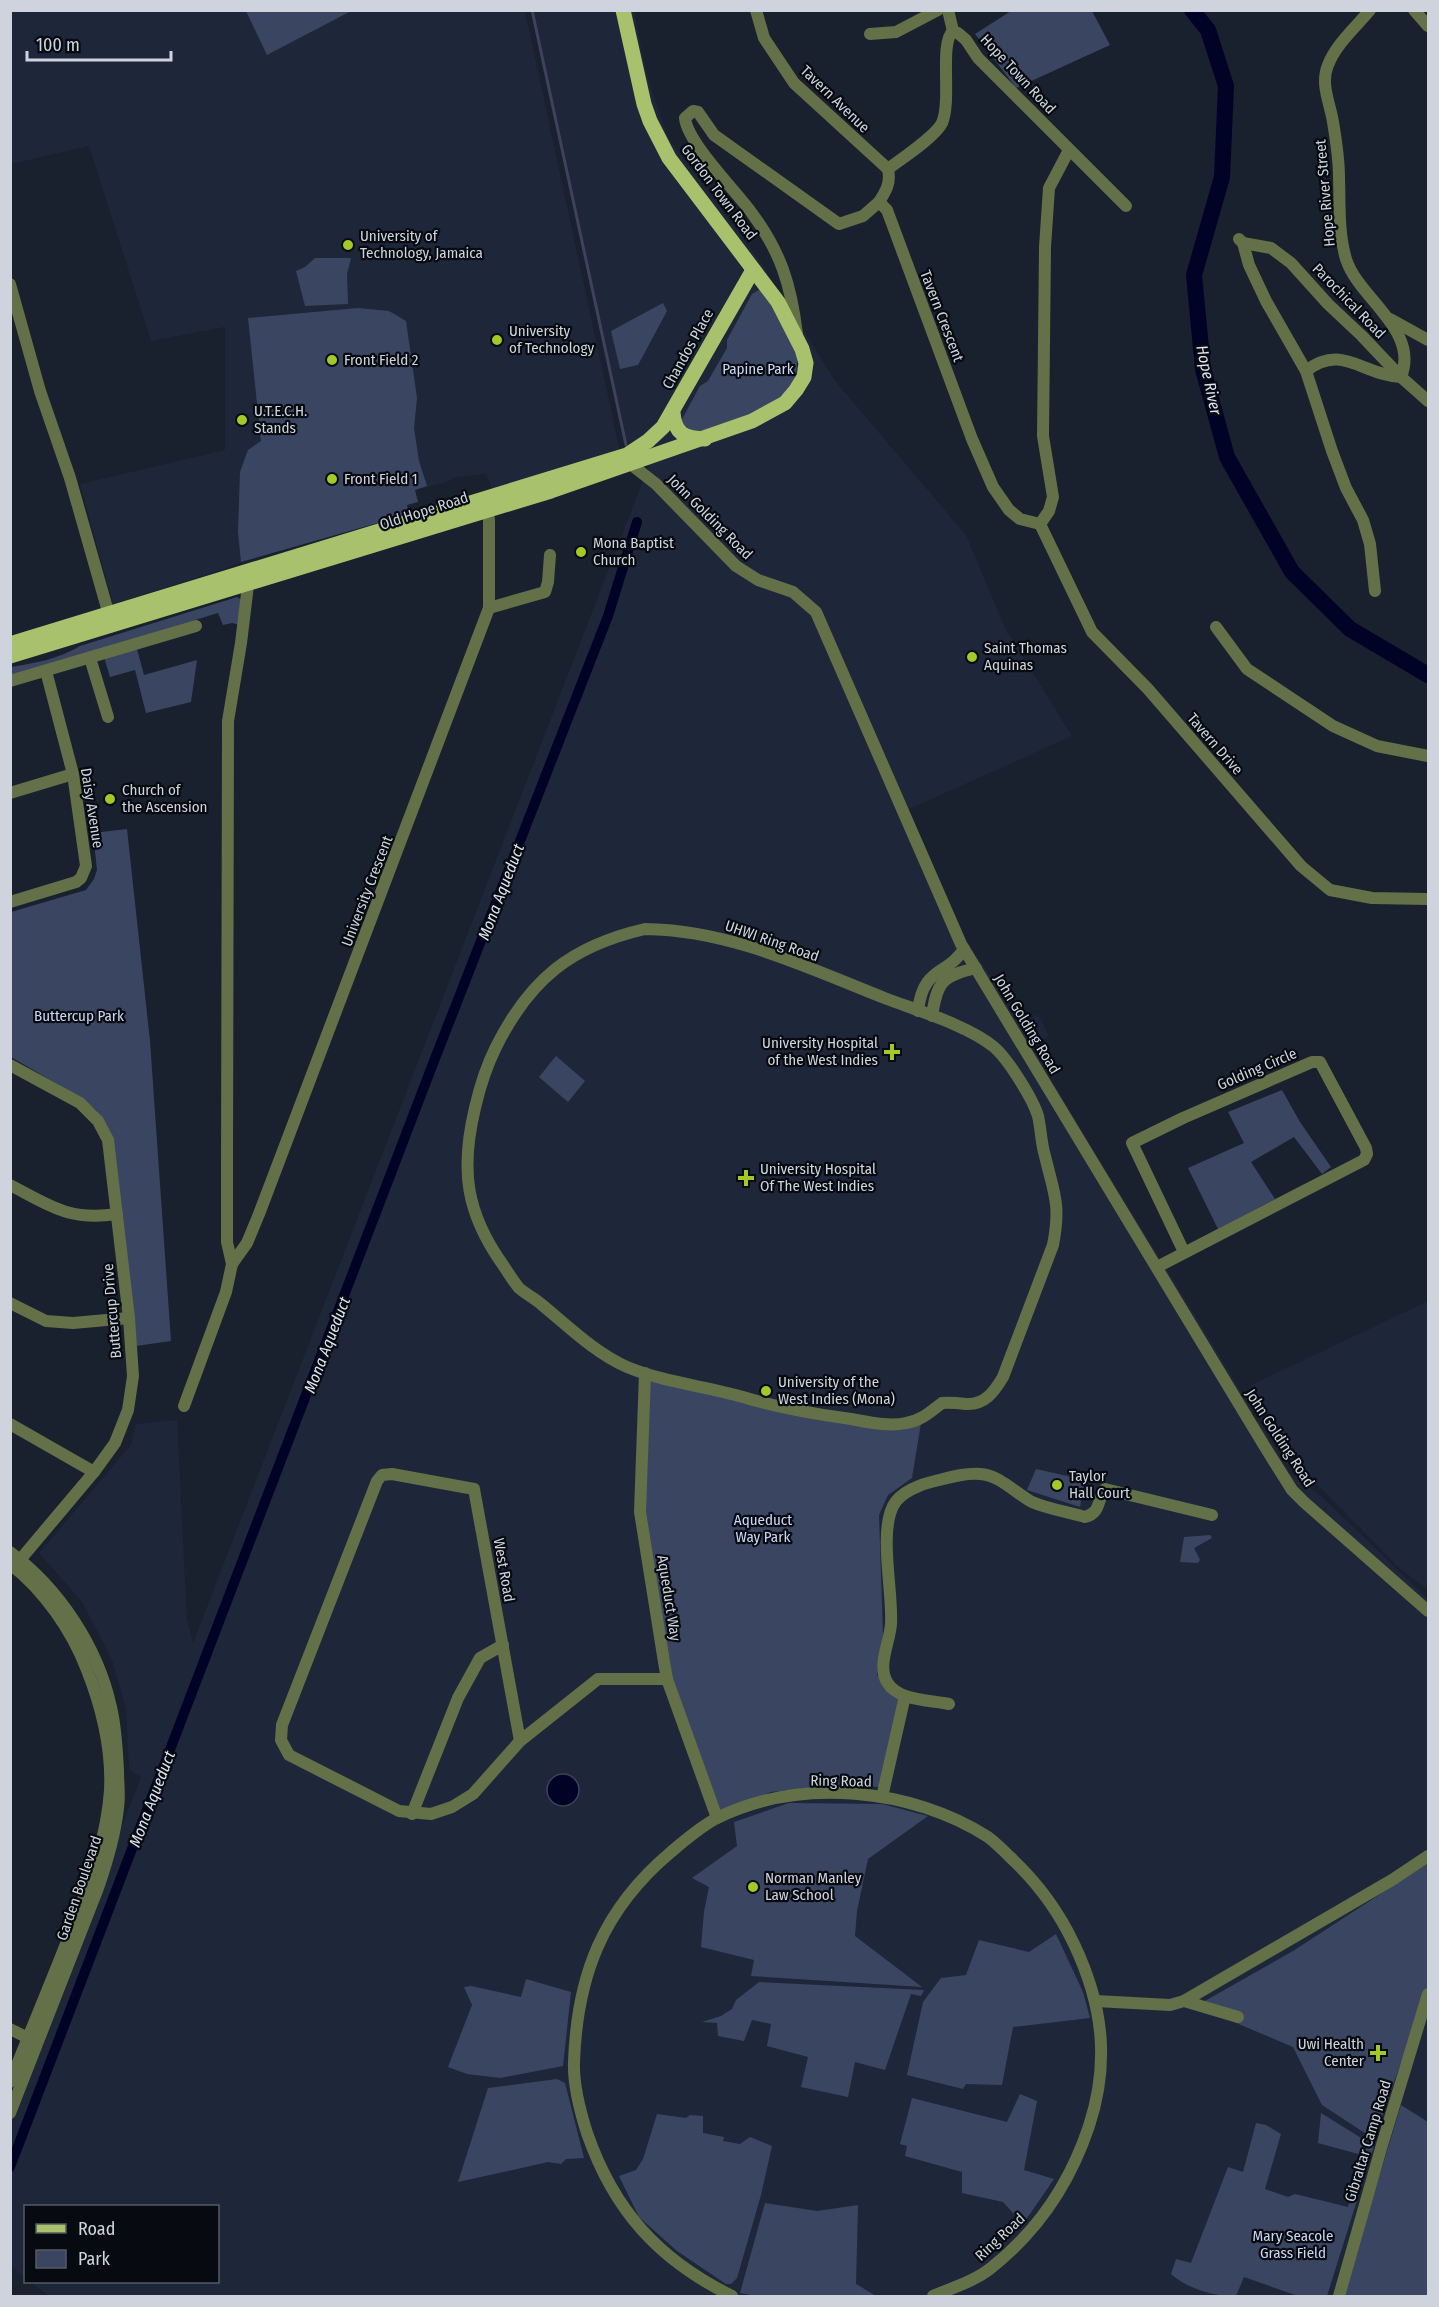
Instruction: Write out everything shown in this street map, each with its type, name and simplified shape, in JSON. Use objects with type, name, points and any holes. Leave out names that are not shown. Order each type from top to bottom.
[{"type":"main road","name":"Gordon Town Road","points":[[623,10],[644,104],[669,158],[778,302],[799,344]]},
{"type":"main road","name":"Chandos Place","points":[[648,441],[663,427],[673,412],[753,270]]},
{"type":"main road","name":"Old Hope Road","points":[[10,656],[110,620],[626,461],[705,439],[752,421],[785,403],[804,377],[806,363],[799,344]]},
{"type":"main road","points":[[673,412],[674,425],[682,434],[705,439]]},
{"type":"main road","name":"Old Hope Road","points":[[626,461],[648,441]]},
{"type":"main road","name":"Old Hope Road","points":[[10,644],[110,620]]},
{"type":"street","name":"Tavern Avenue","points":[[756,10],[764,38],[794,83],[888,169]]},
{"type":"street","points":[[870,34],[896,32],[938,10]]},
{"type":"street","points":[[799,344],[784,268],[752,212],[694,138],[686,123],[687,114],[693,111],[698,112],[714,135],[839,224],[863,216],[879,202],[888,189],[890,177],[888,169],[917,148],[941,124],[947,100],[946,46],[949,35],[953,31],[948,10]]},
{"type":"street","name":"Hope River Street","points":[[1370,10],[1341,44],[1328,65],[1325,88],[1332,112],[1336,141],[1340,226],[1346,261],[1389,319],[1404,352],[1405,364],[1401,377]]},
{"type":"street","points":[[1414,10],[1428,26]]},
{"type":"street","name":"Hope Town Road","points":[[953,31],[958,33],[978,58],[1126,206]]},
{"type":"street","points":[[1040,524],[1050,511],[1053,497],[1043,436],[1045,247],[1049,188],[1069,150]]},
{"type":"street","name":"Tavern Crescent","points":[[879,202],[886,210],[972,439],[993,487],[1009,510],[1020,519],[1040,524]]},
{"type":"street","name":"Parochical Road","points":[[1306,371],[1266,301],[1249,265],[1241,241],[1271,248],[1291,263],[1328,304],[1428,401]]},
{"type":"street","points":[[10,284],[40,391],[70,478],[110,620]]},
{"type":"street","points":[[1389,319],[1428,340]]},
{"type":"street","points":[[1375,591],[1370,544],[1363,520],[1346,488],[1306,371],[1317,362],[1341,358],[1381,375],[1401,377]]},
{"type":"street","name":"John Golding Road","points":[[626,461],[656,484],[735,566],[758,580],[793,592],[816,612],[964,949],[1292,1490],[1428,1611]]},
{"type":"street","name":"University Crescent","points":[[184,1406],[226,1292],[232,1264],[247,1243],[259,1215],[489,608],[489,519]]},
{"type":"street","name":"Tavern Drive","points":[[1040,524],[1092,632],[1148,689],[1301,866],[1330,890],[1372,898],[1428,899]]},
{"type":"street","points":[[489,608],[545,592],[550,555]]},
{"type":"street","name":"University Crescent","points":[[232,1264],[227,1242],[226,1169],[228,721],[249,577]]},
{"type":"street","points":[[10,681],[196,626]]},
{"type":"street","points":[[1216,627],[1246,669],[1333,726],[1377,746],[1428,756]]},
{"type":"street","points":[[90,657],[108,717]]},
{"type":"street","name":"Daisy Avenue","points":[[10,902],[76,882],[86,866],[73,774],[46,671]]},
{"type":"street","points":[[10,793],[73,774]]},
{"type":"street","name":"UHWI Ring Road","points":[[663,929],[703,933],[741,943],[918,1011],[976,1036],[995,1048],[1018,1079],[1038,1116],[1044,1156],[1050,1171],[1058,1207],[1053,1245],[1003,1377],[984,1401],[969,1404],[942,1403],[926,1416],[906,1424],[893,1424],[780,1408],[719,1390],[645,1373],[611,1359],[519,1288],[489,1246],[469,1192],[466,1163],[470,1129],[485,1070],[506,1028],[524,1000],[550,972],[578,952],[636,931],[663,929]]},
{"type":"street","points":[[918,1011],[919,1000],[929,979],[960,955],[964,949]]},
{"type":"street","points":[[932,1016],[939,985],[958,973],[976,968]]},
{"type":"street","name":"Golding Circle","points":[[1157,1267],[1364,1160],[1367,1154],[1366,1148],[1320,1062],[1312,1062],[1183,1118],[1132,1143],[1184,1252]]},
{"type":"street","name":"Buttercup Drive","points":[[10,1065],[80,1102],[98,1121],[108,1140],[129,1318],[133,1376],[128,1410],[115,1443],[94,1472],[14,1561]]},
{"type":"street","points":[[10,1185],[62,1213],[84,1217],[117,1214]]},
{"type":"street","points":[[10,1303],[46,1321],[73,1323],[129,1318]]},
{"type":"street","name":"Aqueduct Way","points":[[645,1373],[640,1512],[667,1679],[717,1818]]},
{"type":"street","points":[[10,1424],[94,1472]]},
{"type":"street","name":"West Road","points":[[392,1474],[474,1489],[502,1645],[520,1741],[473,1794],[452,1807],[431,1814],[399,1811],[289,1755],[281,1740],[282,1725],[382,1475],[392,1474]]},
{"type":"street","points":[[949,1704],[899,1695],[886,1682],[882,1668],[891,1623],[889,1522],[894,1505],[902,1496],[926,1483],[964,1474],[984,1474],[1000,1481],[1032,1502],[1084,1517],[1092,1515],[1098,1508],[1105,1489],[1212,1515]]},
{"type":"street","name":"Garden Boulevard","points":[[10,2113],[33,2040],[96,1865],[106,1822],[110,1789],[104,1725],[96,1694],[77,1647],[49,1603],[14,1561]]},
{"type":"street","points":[[412,1814],[458,1698],[480,1658],[502,1645]]},
{"type":"street","points":[[520,1741],[597,1679],[667,1679]]},
{"type":"street","points":[[882,1797],[905,1696]]},
{"type":"street","name":"Ring Road","points":[[732,2296],[678,2266],[630,2218],[596,2160],[583,2120],[574,2079],[576,2032],[585,1982],[593,1955],[625,1899],[655,1865],[702,1826],[717,1818],[767,1800],[807,1794],[847,1793],[900,1799],[936,1811],[991,1839],[1024,1870],[1046,1895],[1064,1924],[1089,1976],[1096,2001],[1102,2059],[1094,2111],[1070,2174],[1053,2203],[1031,2230],[990,2269],[933,2296]]},
{"type":"street","points":[[1096,2001],[1170,2005],[1184,2001],[1382,1886],[1428,1856]]},
{"type":"street","name":"Gibraltar Camp Road","points":[[1339,2296],[1428,1994]]},
{"type":"street","points":[[1184,2001],[1238,2018]]},
{"type":"street","points":[[10,2029],[33,2040]]},
{"type":"street","name":"Garden Boulevard","points":[[10,2082],[33,2040]]},
{"type":"shaded area","name":"University of Technology, Jamaica","points":[[10,11],[525,11],[620,452],[493,491],[486,474],[456,477],[447,482],[415,490],[418,502],[407,505],[409,514],[241,562],[113,604],[80,484],[225,450],[225,327],[151,341],[89,146],[11,164]]},
{"type":"shaded area","name":"University of the West Indies (Mona)","points":[[532,11],[634,11],[646,72],[668,138],[760,261],[836,382],[966,535],[1005,628],[1072,736],[905,811],[953,920],[987,971],[1229,1371],[1253,1412],[1251,1415],[1255,1421],[1259,1421],[1291,1474],[1321,1496],[1428,1599],[1428,2296],[49,2296],[31,2283],[219,2283],[219,2205],[24,2205],[24,2277],[11,2266],[10,2115],[141,1777],[129,1770],[126,1709],[112,1660],[82,1602],[39,1553],[131,1445],[136,1424],[177,1420],[187,1619],[193,1643],[649,465],[626,445]]},
{"type":"shaded area","points":[[1038,1014],[1049,1036],[1034,1044],[1023,1022]]},
{"type":"shaded area","points":[[1428,1301],[1428,1590],[1398,1567],[1306,1473],[1251,1385]]},
{"type":"shaded area","points":[[563,1774],[574,1779],[579,1790],[574,1801],[563,1806],[552,1801],[547,1790],[552,1779]]},
{"type":"green space","points":[[246,11],[351,11],[267,55]]},
{"type":"green space","points":[[1011,11],[1092,11],[1110,45],[1016,88],[975,34]]},
{"type":"green space","points":[[315,258],[351,258],[347,274],[348,304],[305,306],[296,271]]},
{"type":"green space","name":"Papine Park","points":[[759,290],[769,294],[793,341],[797,362],[792,388],[786,396],[765,409],[692,434],[685,430],[681,421],[700,386],[708,381],[727,348],[727,340],[752,294]]},
{"type":"green space","points":[[663,303],[667,311],[638,365],[620,369],[611,331]]},
{"type":"green space","points":[[358,308],[389,311],[406,321],[417,398],[414,428],[419,461],[427,486],[415,490],[418,502],[407,505],[409,514],[241,562],[238,532],[240,472],[248,450],[261,441],[248,318]]},
{"type":"green space","points":[[237,597],[242,600],[240,625],[232,623],[223,625],[218,613],[11,676],[11,667],[55,657],[80,646]]},
{"type":"green space","points":[[137,649],[144,675],[197,660],[191,702],[146,713],[135,670],[110,677],[104,657]]},
{"type":"green space","name":"Buttercup Park","points":[[127,829],[150,1041],[171,1341],[136,1346],[108,1130],[97,1111],[83,1099],[11,1057],[11,912],[86,890],[97,870],[93,833]]},
{"type":"green space","points":[[556,1056],[585,1081],[568,1102],[539,1077]]},
{"type":"green space","points":[[1282,1090],[1300,1122],[1331,1167],[1322,1174],[1294,1137],[1251,1162],[1275,1199],[1218,1229],[1188,1168],[1244,1143],[1228,1112]]},
{"type":"green space","name":"Aqueduct Way Park","points":[[649,1377],[761,1406],[921,1423],[912,1478],[888,1495],[879,1515],[883,1635],[877,1675],[902,1699],[881,1787],[835,1785],[771,1792],[719,1812],[668,1668],[643,1512]]},
{"type":"green space","name":"Taylor Hall Court","points":[[1036,1469],[1085,1480],[1080,1507],[1027,1490]]},
{"type":"green space","points":[[1210,1535],[1212,1538],[1194,1548],[1200,1560],[1198,1563],[1180,1562],[1184,1537]]},
{"type":"green space","points":[[789,1803],[882,1804],[928,1816],[868,1859],[857,1911],[855,1936],[922,1987],[751,1976],[754,1960],[701,1947],[709,1887],[692,1878],[737,1846],[734,1822]]},
{"type":"green space","points":[[1428,1863],[1428,1985],[1374,2139],[1322,2105],[1293,2047],[1196,2006],[1293,1951]]},
{"type":"green space","points":[[1056,1934],[1083,1992],[1090,2018],[1013,2027],[1002,2085],[966,2084],[963,2089],[907,2075],[923,2002],[941,1978],[966,1975],[979,1940],[1029,1952]]},
{"type":"green space","points":[[526,1979],[571,1992],[563,2066],[500,2078],[467,2074],[448,2067],[472,2005],[464,1987],[471,1986],[521,1997]]},
{"type":"green space","points":[[759,1982],[924,1990],[921,1996],[911,1994],[885,2070],[855,2062],[848,2097],[801,2087],[808,2057],[767,2046],[771,2024],[752,2020],[744,2041],[718,2036],[717,2023],[702,2022],[721,2016],[732,2009],[736,2000]]},
{"type":"green space","points":[[557,2079],[565,2083],[584,2158],[566,2159],[561,2164],[548,2162],[458,2182],[488,2088]]},
{"type":"green space","points":[[1020,2094],[1037,2101],[1024,2170],[1054,2179],[1023,2224],[1003,2202],[962,2193],[962,2172],[905,2156],[907,2146],[900,2144],[912,2098],[1007,2122]]},
{"type":"green space","points":[[1401,2105],[1428,2122],[1428,2296],[1343,2296]]},
{"type":"green space","name":"Mary Seacole Grass Field","points":[[1321,2113],[1374,2146],[1327,2296],[1298,2296],[1244,2277],[1236,2296],[1219,2295],[1201,2291],[1171,2274],[1176,2259],[1191,2263],[1228,2167],[1243,2172],[1256,2123],[1266,2125],[1281,2134],[1265,2189],[1288,2197],[1295,2194],[1348,2207],[1362,2155],[1318,2143]]},
{"type":"green space","points":[[657,2114],[686,2118],[690,2115],[703,2116],[703,2133],[724,2137],[723,2141],[740,2144],[750,2137],[772,2146],[761,2195],[737,2278],[731,2284],[726,2284],[677,2251],[639,2217],[619,2176],[636,2170],[643,2159]]},
{"type":"green space","points":[[765,2203],[817,2211],[858,2205],[856,2284],[876,2296],[756,2296],[740,2293]]},
{"type":"waterway","points":[[532,10],[626,445]]},
{"type":"waterway","name":"Hope River","points":[[1192,10],[1208,30],[1226,86],[1222,177],[1194,275],[1203,369],[1227,457],[1292,572],[1350,629],[1428,675]]},
{"type":"waterway","name":"Mona Aqueduct","points":[[10,2167],[434,1061],[608,616],[637,522]]},
{"type":"place","name":"University of Technology, Jamaica","points":[[348,245]]},
{"type":"place","name":"University of Technology","points":[[497,340]]},
{"type":"place","name":"Front Field 2","points":[[332,360]]},
{"type":"place","name":"U.T.E.C.H. Stands","points":[[242,420]]},
{"type":"place","name":"Front Field 1","points":[[332,479]]},
{"type":"place","name":"Mona Baptist Church","points":[[581,552]]},
{"type":"place","name":"Saint Thomas Aquinas","points":[[972,657]]},
{"type":"place","name":"Church of the Ascension","points":[[110,799]]},
{"type":"place","name":"University Hospital of the West Indies","points":[[892,1052]]},
{"type":"place","name":"University Hospital Of The West Indies","points":[[746,1178]]},
{"type":"place","name":"University of the West Indies (Mona)","points":[[766,1391]]},
{"type":"place","name":"Taylor Hall Court","points":[[1057,1485]]},
{"type":"place","name":"Norman Manley Law School","points":[[753,1887]]},
{"type":"place","name":"Uwi Health Center","points":[[1378,2053]]}]
